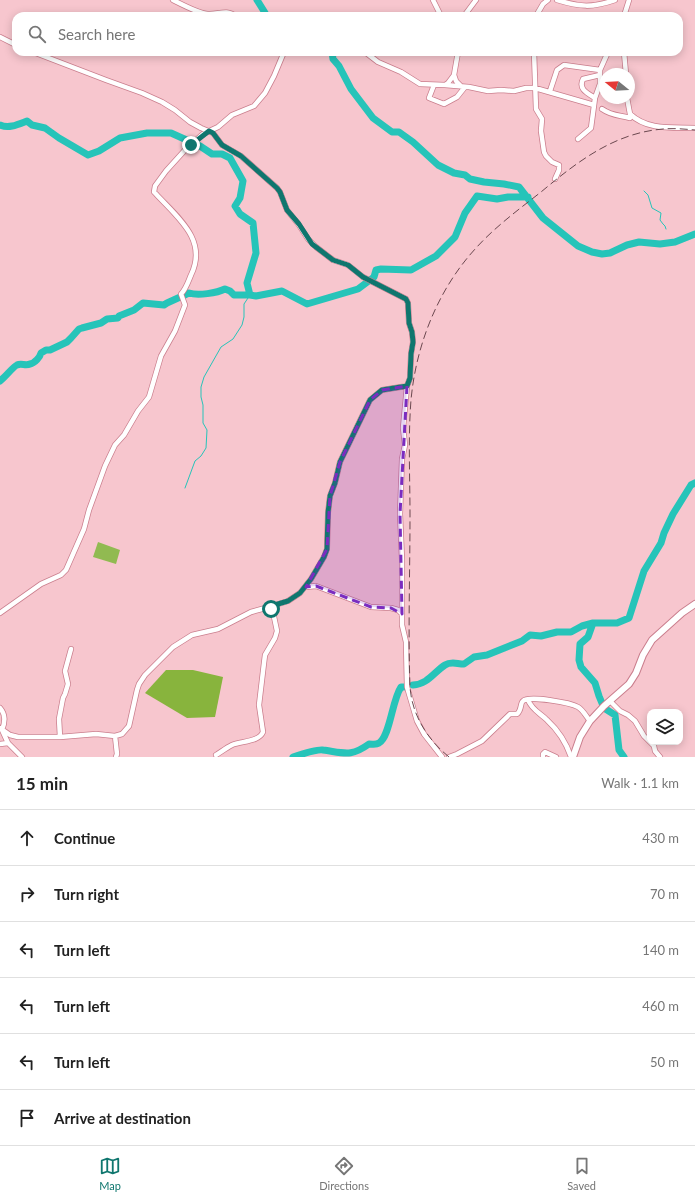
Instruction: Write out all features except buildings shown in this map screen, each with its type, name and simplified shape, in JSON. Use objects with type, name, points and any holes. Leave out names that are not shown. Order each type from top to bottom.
[{"type":"street","points":[[173,0],[201,12]]},
{"type":"street","points":[[433,0],[439,12]]},
{"type":"street","points":[[467,12],[476,0]]},
{"type":"street","points":[[538,12],[543,4],[548,0]]},
{"type":"street","points":[[557,0],[587,7],[615,0]]},
{"type":"street","points":[[625,12],[629,0]]},
{"type":"street","points":[[0,37],[12,43]]},
{"type":"street","points":[[43,56],[162,102],[190,122],[213,133],[222,145],[241,156],[277,188],[287,210],[299,224],[312,244],[333,260],[348,265],[363,277],[406,299],[408,303],[409,323],[413,342],[403,428],[405,445],[402,465],[400,514],[402,625],[406,642],[407,687],[409,697],[420,727],[442,757]]},
{"type":"street","points":[[0,613],[41,584],[61,575],[66,570],[84,529],[89,510],[105,466],[115,445],[124,435],[138,412],[149,398],[164,350],[175,331],[185,305],[181,294],[188,284],[195,268],[197,256],[194,240],[189,232],[156,194],[154,189],[166,170],[203,134],[218,127],[232,115],[254,106],[265,93],[282,56]]},
{"type":"street","points":[[370,56],[378,62],[401,72],[417,83],[464,87],[488,91],[514,91],[526,88],[535,88],[550,91],[594,105]]},
{"type":"street","points":[[445,85],[454,75],[457,56]]},
{"type":"street","points":[[534,56],[536,109],[542,119],[541,131],[544,152],[552,162],[559,165],[559,170],[555,179]]},
{"type":"street","points":[[602,68],[606,56]]},
{"type":"street","points":[[624,56],[625,68]]},
{"type":"street","points":[[550,91],[557,70],[564,65],[599,73]]},
{"type":"street","points":[[595,98],[584,91],[581,87],[581,83],[583,79],[599,73]]},
{"type":"street","points":[[454,75],[456,81],[464,87]]},
{"type":"street","points":[[434,85],[429,98],[444,104],[457,97],[464,87]]},
{"type":"street","points":[[578,139],[591,128],[595,98],[599,87]]},
{"type":"street","points":[[628,104],[630,114],[639,121],[660,128],[695,128]]},
{"type":"street","points":[[602,109],[611,114],[622,115],[630,118]]},
{"type":"street","points":[[1,729],[10,735],[18,737],[60,737],[96,734],[115,736],[125,732],[129,726],[137,690],[142,679],[173,647],[192,635],[218,629],[251,612],[288,601],[306,587],[318,569],[327,549],[330,496],[340,462],[370,400],[382,390],[407,386]]},
{"type":"street","points":[[306,587],[316,586],[371,607],[391,608],[398,610],[402,614]]},
{"type":"street","points":[[572,757],[580,738],[590,721],[634,678],[643,655],[652,640],[682,613],[695,604]]},
{"type":"street","points":[[216,755],[233,744],[259,736],[263,732],[259,705],[264,663],[277,631],[273,612],[268,607]]},
{"type":"street","points":[[60,737],[59,719],[63,698],[66,694],[68,684],[65,671],[71,649]]},
{"type":"street","points":[[451,757],[482,741],[510,714],[519,713],[522,701],[538,698],[565,704],[572,704],[581,710],[590,721]]},
{"type":"street","points":[[528,700],[533,709],[548,721],[563,738],[572,757]]},
{"type":"street","points":[[610,701],[620,711],[635,721],[644,736],[654,746],[655,751],[660,757]]},
{"type":"street","points":[[0,708],[4,716],[5,723],[1,729]]},
{"type":"street","points":[[1,729],[8,743],[22,757]]},
{"type":"street","points":[[115,736],[116,757]]},
{"type":"street","points":[[0,744],[8,743]]},
{"type":"street","points":[[543,757],[545,752],[556,757]]},
{"type":"highlighted area","points":[[407,386],[400,514],[402,614],[391,608],[371,607],[316,586],[306,587],[327,549],[330,496],[340,462],[370,400],[382,390]]},
{"type":"green space","points":[[98,542],[120,550],[116,564],[93,557]]},
{"type":"green space","points":[[166,670],[193,670],[223,677],[215,717],[187,718],[145,693]]},
{"type":"waterway","points":[[257,0],[264,12]]},
{"type":"waterway","points":[[333,56],[351,89],[373,118],[392,132],[399,132],[413,142],[438,165],[454,173],[465,175],[470,179],[519,187],[543,218],[578,246],[592,252],[602,254],[610,253],[627,245],[639,242],[660,244],[675,242],[695,234]]},
{"type":"waterway","points":[[0,125],[17,125],[27,121],[32,125],[45,128],[88,155],[99,151],[120,138],[147,133],[171,133],[200,146],[212,154],[222,154],[230,158],[243,181],[240,198],[235,206],[240,214],[253,223],[256,253],[247,283],[250,295]]},
{"type":"waterway","points":[[644,191],[648,195],[652,208],[661,213],[660,220],[666,229]]},
{"type":"waterway","points":[[0,381],[17,365],[27,365],[32,363],[37,360],[41,353],[67,342],[79,329],[101,323],[107,319],[118,318],[119,316],[134,310],[143,303],[164,305],[189,293],[207,294],[225,289],[234,295],[256,296],[282,291],[307,304],[358,289],[374,277],[376,270],[411,270],[436,256],[455,237],[465,213],[477,196],[497,199],[508,197],[528,197]]},
{"type":"waterway","points":[[185,488],[195,461],[201,456],[206,448],[207,430],[203,423],[203,405],[201,397],[201,387],[204,377],[221,347],[233,339],[242,325],[244,317],[244,304],[250,295]]},
{"type":"waterway","points":[[413,685],[423,683],[447,664],[464,664],[474,657],[487,655],[522,641],[530,635],[541,636],[557,632],[571,632],[582,626],[593,623],[617,623],[629,618],[644,571],[661,543],[673,514],[691,485],[695,483]]},
{"type":"waterway","points":[[593,623],[588,637],[580,644],[579,660],[581,667],[595,683],[604,708],[615,715],[619,750],[624,757]]},
{"type":"waterway","points":[[293,757],[320,750],[348,753],[357,751],[369,744],[379,743],[386,734],[398,693],[401,687],[404,687]]},
{"type":"railway","points":[[449,757],[434,742],[422,726],[417,717],[411,697],[410,687],[410,414],[418,359],[431,319],[451,281],[483,240],[515,212],[568,170],[597,151],[628,136],[667,129],[695,130]]},
{"type":"route","points":[[191,145],[203,134],[209,131],[213,133],[222,145],[241,156],[277,188],[287,210],[299,224],[312,244],[322,253],[333,260],[348,265],[363,277],[406,299],[408,303],[409,323],[413,342],[410,378],[407,386],[382,390],[370,400],[340,462],[330,496],[327,526],[327,549],[324,557],[306,587],[300,593],[288,601],[268,607],[271,609]]}]
